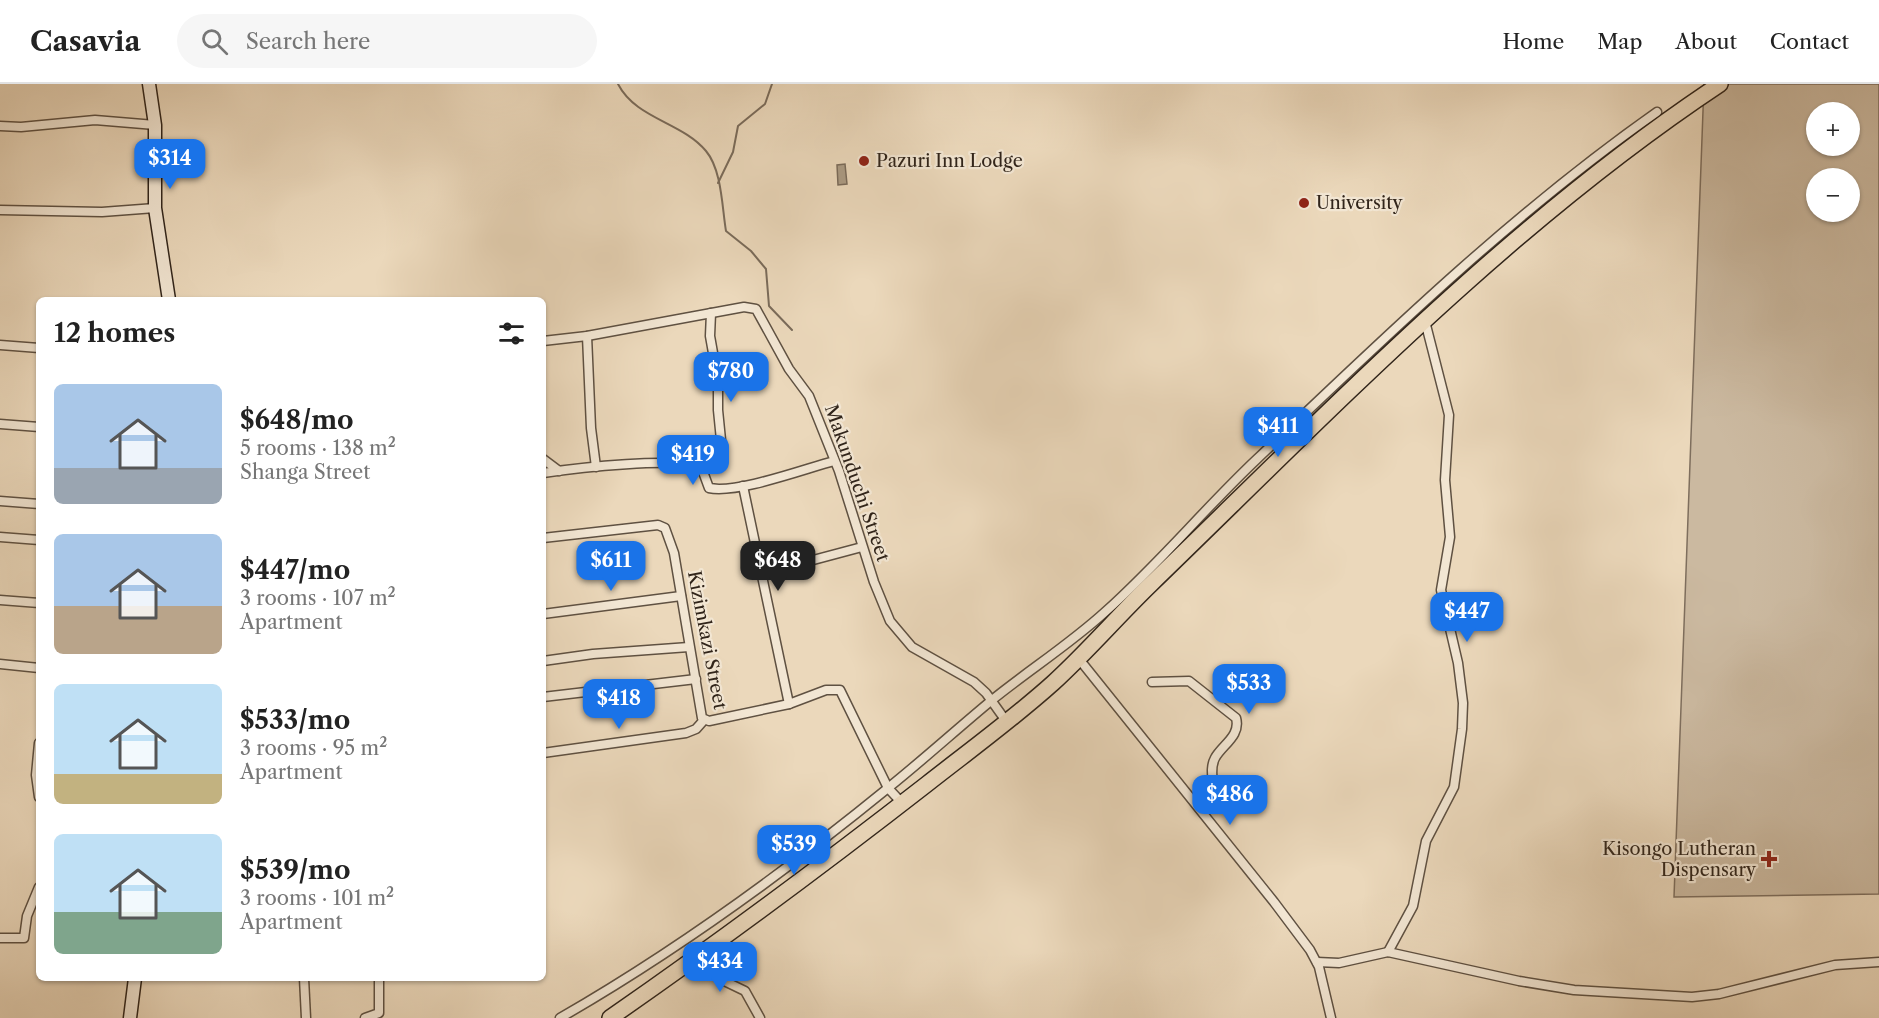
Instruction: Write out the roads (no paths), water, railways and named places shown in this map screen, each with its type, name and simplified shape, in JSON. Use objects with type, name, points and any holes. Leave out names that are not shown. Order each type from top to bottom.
[{"type":"highway","points":[[610,1018],[699,956],[902,803],[1053,684],[1142,593],[1425,321],[1520,234],[1640,139],[1720,84]]},
{"type":"street","points":[[149,84],[155,124],[155,208],[169,297]]},
{"type":"street","points":[[560,1018],[614,987],[682,941],[888,788],[992,701],[1106,611],[1190,530],[1257,459],[1442,285],[1525,211],[1657,112]]},
{"type":"street","points":[[0,126],[21,127],[95,120],[155,124]]},
{"type":"street","points":[[0,210],[93,212],[155,208]]},
{"type":"street","name":"Makunduchi Street","points":[[546,341],[587,336],[744,306],[756,309],[784,361],[809,396],[890,621],[904,641],[974,682],[992,701],[1006,721]]},
{"type":"street","points":[[704,472],[719,457],[722,450],[718,381],[710,336],[711,314]]},
{"type":"street","points":[[1388,952],[1413,906],[1426,841],[1454,787],[1462,729],[1463,703],[1458,663],[1441,590],[1450,537],[1445,480],[1449,415],[1425,321]]},
{"type":"street","points":[[587,336],[591,428],[596,467]]},
{"type":"street","points":[[0,345],[36,348]]},
{"type":"street","points":[[0,424],[36,427]]},
{"type":"street","points":[[546,461],[559,471]]},
{"type":"street","points":[[546,473],[596,467],[691,464],[698,465],[704,472],[709,488],[719,489],[743,486],[834,461]]},
{"type":"street","points":[[743,486],[789,704]]},
{"type":"street","points":[[0,501],[36,504]]},
{"type":"street","name":"Kizimkazi Street","points":[[546,538],[661,525],[667,531],[674,553],[689,647],[704,720],[710,721],[789,704],[826,690],[842,691],[888,788],[902,803]]},
{"type":"street","points":[[0,537],[36,540]]},
{"type":"street","points":[[761,574],[862,547]]},
{"type":"street","points":[[546,614],[681,596]]},
{"type":"street","points":[[0,600],[36,603]]},
{"type":"street","points":[[546,661],[593,654],[689,647]]},
{"type":"street","points":[[1079,658],[1275,902],[1317,962],[1331,1018]]},
{"type":"street","points":[[0,664],[36,668]]},
{"type":"street","points":[[546,697],[696,679]]},
{"type":"street","points":[[1152,682],[1189,681],[1236,718],[1236,730],[1215,758],[1212,769],[1213,792],[1197,806]]},
{"type":"street","points":[[546,753],[671,736],[692,731],[704,720]]},
{"type":"street","points":[[0,938],[24,938],[27,916],[36,894]]},
{"type":"street","points":[[1317,962],[1339,963],[1388,952],[1519,981],[1574,990],[1664,997],[1719,994],[1835,965],[1879,962]]},
{"type":"street","points":[[699,956],[718,978],[745,991],[760,1018]]},
{"type":"street","points":[[130,1018],[135,981]]},
{"type":"street","points":[[304,981],[306,1018]]},
{"type":"street","points":[[365,1018],[379,1016],[379,981]]},
{"type":"waterway","points":[[618,84],[636,105],[685,133],[706,151],[718,179],[726,231],[751,251],[766,269],[769,306],[792,330]]},
{"type":"waterway","points":[[718,183],[733,152],[738,126],[765,104],[772,84]]},
{"type":"place","name":"Pazuri Inn Lodge","points":[[864,161]]},
{"type":"place","name":"University","points":[[1304,203]]},
{"type":"place","name":"Kisongo Lutheran Dispensary","points":[[1769,859]]}]
